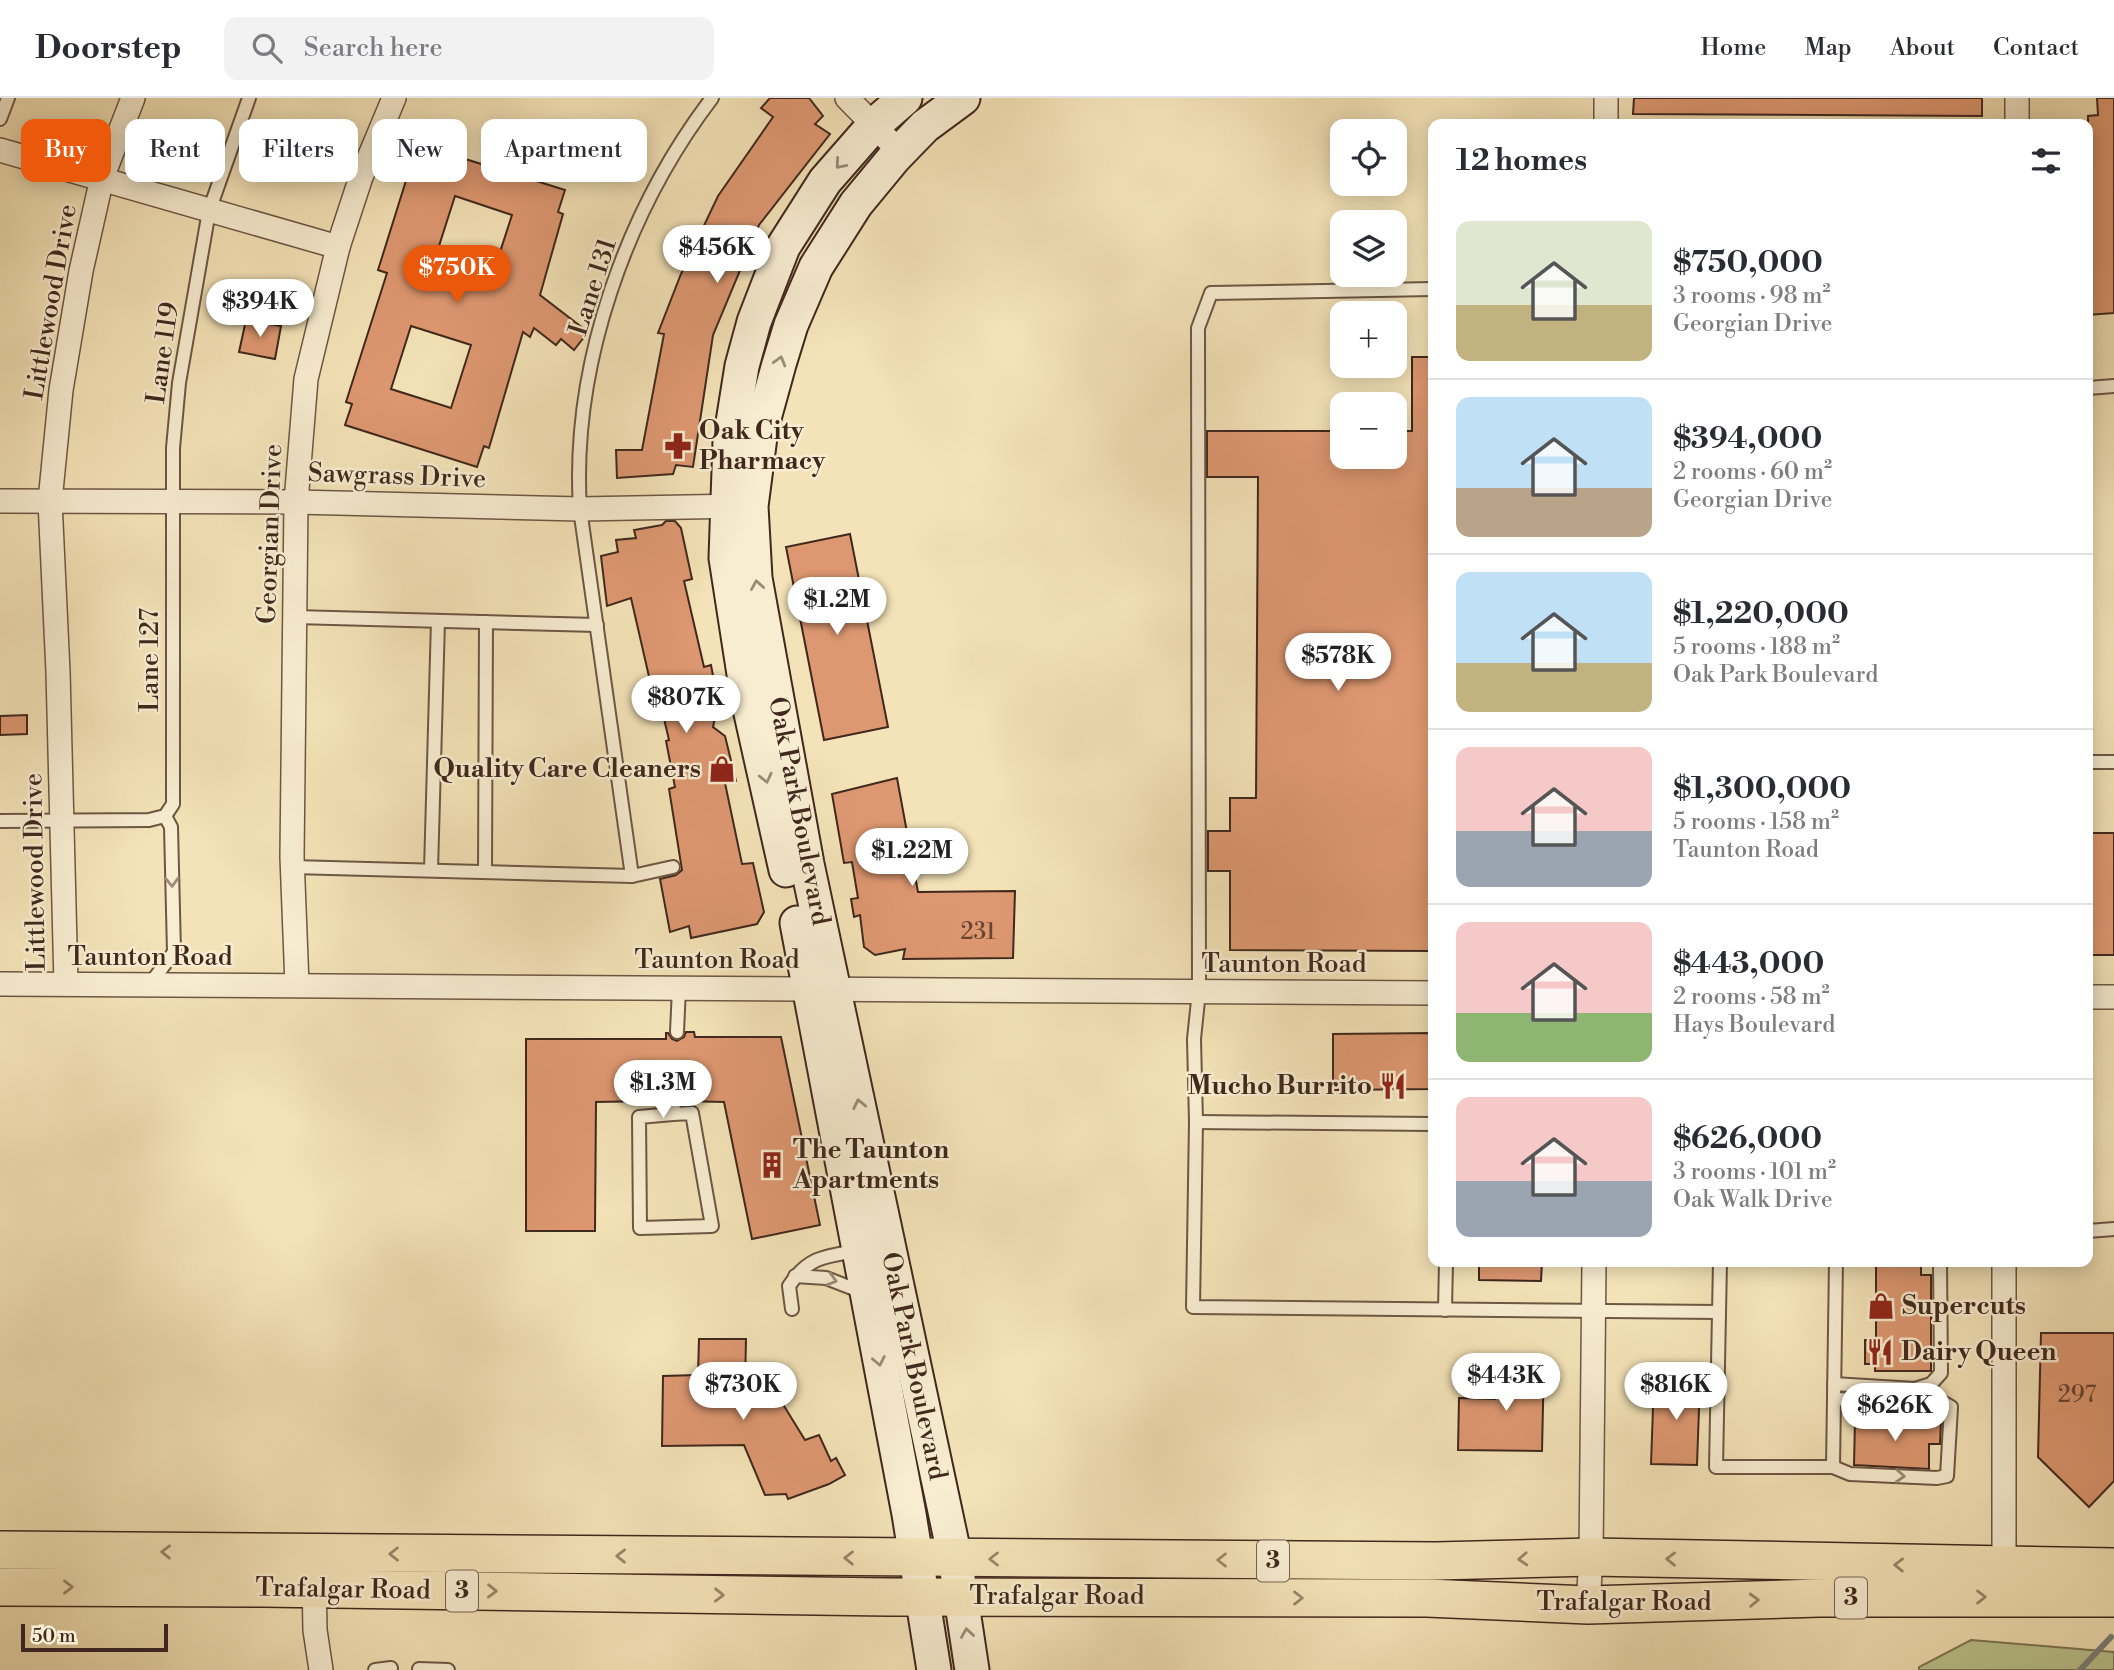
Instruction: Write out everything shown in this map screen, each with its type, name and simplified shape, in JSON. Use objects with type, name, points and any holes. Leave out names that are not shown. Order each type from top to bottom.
[{"type":"main road","name":"Trafalgar Road","points":[[0,1550],[313,1571],[958,1578],[1588,1605],[1819,1598],[2114,1598]]},
{"type":"main road","name":"Trafalgar Road","points":[[958,1578],[1591,1557],[2004,1567],[2114,1567]]},
{"type":"main road","name":"Trafalgar Road","points":[[0,1587],[313,1571]]},
{"type":"street","name":"Littlewood Drive","points":[[111,155],[133,98]]},
{"type":"street","name":"Georgian Drive","points":[[297,985],[292,867],[296,502],[306,379],[338,247],[361,177],[394,98]]},
{"type":"street","points":[[847,98],[900,152]]},
{"type":"street","name":"Oak Park Boulevard","points":[[738,506],[790,325],[816,267],[856,204],[900,152],[925,126],[963,98]]},
{"type":"street","points":[[1606,98],[1606,119]]},
{"type":"street","points":[[2017,98],[2017,119]]},
{"type":"street","points":[[900,99],[925,126]]},
{"type":"street","name":"Oak Park Boulevard","points":[[900,99],[825,181],[783,247],[742,366],[730,441],[738,506],[755,578],[807,864],[823,989],[874,1249],[958,1578],[972,1670]]},
{"type":"street","points":[[0,150],[21,156]]},
{"type":"street","points":[[111,181],[338,247]]},
{"type":"street","name":"Littlewood Drive","points":[[65,984],[63,822],[50,501],[64,377],[81,271],[101,182]]},
{"type":"street","name":"Sawgrass Drive","points":[[0,501],[296,502],[580,509],[738,506]]},
{"type":"street","name":"Taunton Road","points":[[0,984],[1428,993]]},
{"type":"street","points":[[2093,997],[2114,997]]},
{"type":"street","name":"Oak Park Boulevard","points":[[874,1249],[866,1294],[920,1577],[934,1670]]},
{"type":"street","points":[[1588,1605],[1591,1557],[1594,1267]]},
{"type":"street","points":[[2004,1267],[2004,1567]]},
{"type":"street","points":[[313,1571],[315,1630],[321,1670]]},
{"type":"lane","points":[[0,119],[8,98]]},
{"type":"lane","name":"Lane 119","points":[[173,502],[173,448],[179,383],[209,211],[249,98]]},
{"type":"lane","name":"Lane 131","points":[[632,876],[580,509],[579,450],[598,339],[617,275],[655,190],[712,98]]},
{"type":"lane","points":[[1428,289],[1211,293],[1198,328],[1199,991],[1194,1039],[1196,1122],[1193,1307],[1719,1312]]},
{"type":"lane","points":[[2093,388],[2114,386]]},
{"type":"lane","name":"Lane 127","points":[[150,985],[174,952],[171,827],[164,816],[173,804],[173,502]]},
{"type":"lane","points":[[295,617],[597,625]]},
{"type":"lane","points":[[431,870],[438,621]]},
{"type":"lane","points":[[485,872],[486,622]]},
{"type":"lane","points":[[2093,762],[2114,762]]},
{"type":"lane","points":[[0,821],[149,820],[164,816]]},
{"type":"lane","points":[[292,867],[632,876],[673,867]]},
{"type":"lane","points":[[677,1032],[679,988]]},
{"type":"lane","points":[[674,1107],[692,1113],[712,1226],[640,1228],[639,1117],[674,1107]]},
{"type":"lane","points":[[1196,1122],[1428,1124]]},
{"type":"lane","points":[[2093,1231],[2114,1229]]},
{"type":"lane","points":[[792,1309],[789,1286],[796,1276],[822,1256],[874,1249]]},
{"type":"lane","points":[[1445,1310],[1446,1267]]},
{"type":"lane","points":[[1720,1267],[1716,1467],[1833,1467],[1850,1474],[1937,1478],[1947,1476],[1951,1407],[1944,1403],[1834,1399]]},
{"type":"lane","points":[[1833,1467],[1836,1267]]},
{"type":"lane","points":[[1834,1384],[1915,1390],[1931,1384],[1941,1373],[1940,1267]]},
{"type":"lane","points":[[796,1276],[826,1278],[866,1294]]},
{"type":"lane","points":[[374,1670],[391,1668]]},
{"type":"lane","points":[[419,1669],[448,1670]]},
{"type":"green space","points":[[1971,1640],[2114,1652],[2114,1670],[1919,1670],[1919,1667]]},
{"type":"building","points":[[770,98],[809,98],[823,116],[815,124],[830,134],[759,225],[713,335],[693,467],[676,465],[673,474],[617,478],[616,450],[642,450],[664,334],[658,333],[681,274],[718,196],[773,117],[761,108]]},
{"type":"building","points":[[1634,98],[1982,98],[1982,116],[1633,114]]},
{"type":"building","points":[[2097,98],[2114,98],[2114,313],[2093,315],[2093,119],[2088,119],[2088,116],[2098,115]]},
{"type":"building","points":[[467,160],[481,164],[481,182],[539,182],[565,190],[558,212],[563,214],[540,295],[588,332],[574,350],[561,339],[556,345],[534,328],[530,337],[523,332],[489,448],[484,446],[477,467],[345,425],[352,404],[346,402],[387,273],[378,270],[406,182],[467,182]],"holes":[[[455,196],[512,215],[488,289],[431,271]],[[411,326],[471,345],[451,408],[391,389]]]},
{"type":"building","points":[[246,320],[281,326],[275,359],[239,352]]},
{"type":"building","points":[[1412,357],[1428,357],[1428,951],[1230,950],[1230,871],[1208,871],[1208,831],[1230,831],[1230,798],[1256,798],[1258,477],[1207,477],[1207,431],[1330,431],[1330,469],[1407,469],[1407,431],[1412,431]]},
{"type":"building","points":[[666,521],[675,521],[681,528],[692,579],[684,581],[704,667],[711,665],[718,702],[713,727],[725,736],[736,781],[725,783],[742,864],[753,863],[764,912],[757,924],[691,938],[689,926],[670,932],[660,879],[676,875],[682,870],[669,789],[675,787],[666,741],[669,740],[658,693],[653,694],[631,598],[607,606],[601,556],[618,552],[616,540],[636,538],[634,530],[662,525]]},
{"type":"building","points":[[850,534],[888,727],[824,740],[786,547]]},
{"type":"building","points":[[27,715],[27,734],[0,735],[0,716]]},
{"type":"building","points":[[897,778],[918,892],[1015,891],[1013,958],[903,959],[905,949],[875,955],[864,947],[860,915],[854,917],[851,899],[858,898],[852,862],[844,863],[832,794]]},
{"type":"building","points":[[2093,833],[2114,833],[2114,955],[2093,955]]},
{"type":"building","name":"The Taunton Apartments","points":[[686,1032],[694,1032],[695,1037],[781,1037],[820,1225],[752,1239],[724,1102],[683,1101],[679,1094],[674,1092],[667,1096],[665,1105],[651,1105],[649,1101],[596,1102],[595,1231],[526,1231],[526,1039],[666,1039],[668,1033],[677,1041],[684,1037]]},
{"type":"building","points":[[1428,1033],[1428,1089],[1333,1090],[1333,1034]]},
{"type":"building","points":[[1479,1267],[1542,1267],[1541,1281],[1479,1280]]},
{"type":"building","points":[[1876,1267],[1921,1267],[1921,1275],[1931,1275],[1931,1371],[1875,1371],[1875,1364],[1865,1364],[1865,1340],[1876,1340]]},
{"type":"building","points":[[2041,1333],[2114,1333],[2114,1481],[2089,1507],[2038,1457]]},
{"type":"building","points":[[699,1339],[746,1339],[745,1386],[768,1395],[776,1404],[781,1401],[805,1440],[819,1435],[831,1461],[836,1458],[845,1475],[788,1499],[786,1494],[765,1495],[744,1445],[662,1446],[663,1376],[698,1375]]},
{"type":"building","points":[[1514,1360],[1544,1361],[1542,1451],[1458,1450],[1459,1398],[1495,1399],[1496,1376],[1514,1370]]},
{"type":"building","points":[[1654,1380],[1700,1381],[1697,1465],[1651,1464]]},
{"type":"building","points":[[1855,1420],[1941,1421],[1940,1444],[1929,1444],[1929,1469],[1854,1465]]},
{"type":"waterway","points":[[2080,1670],[2111,1637]]},
{"type":"place","name":"Oak City Pharmacy","points":[[678,446]]},
{"type":"place","name":"Quality Care Cleaners","points":[[722,769]]},
{"type":"place","name":"Mucho Burrito","points":[[1393,1086]]},
{"type":"place","name":"The Taunton Apartments","points":[[772,1165]]},
{"type":"place","name":"Supercuts","points":[[1881,1306]]},
{"type":"place","name":"Dairy Queen","points":[[1880,1352]]}]
